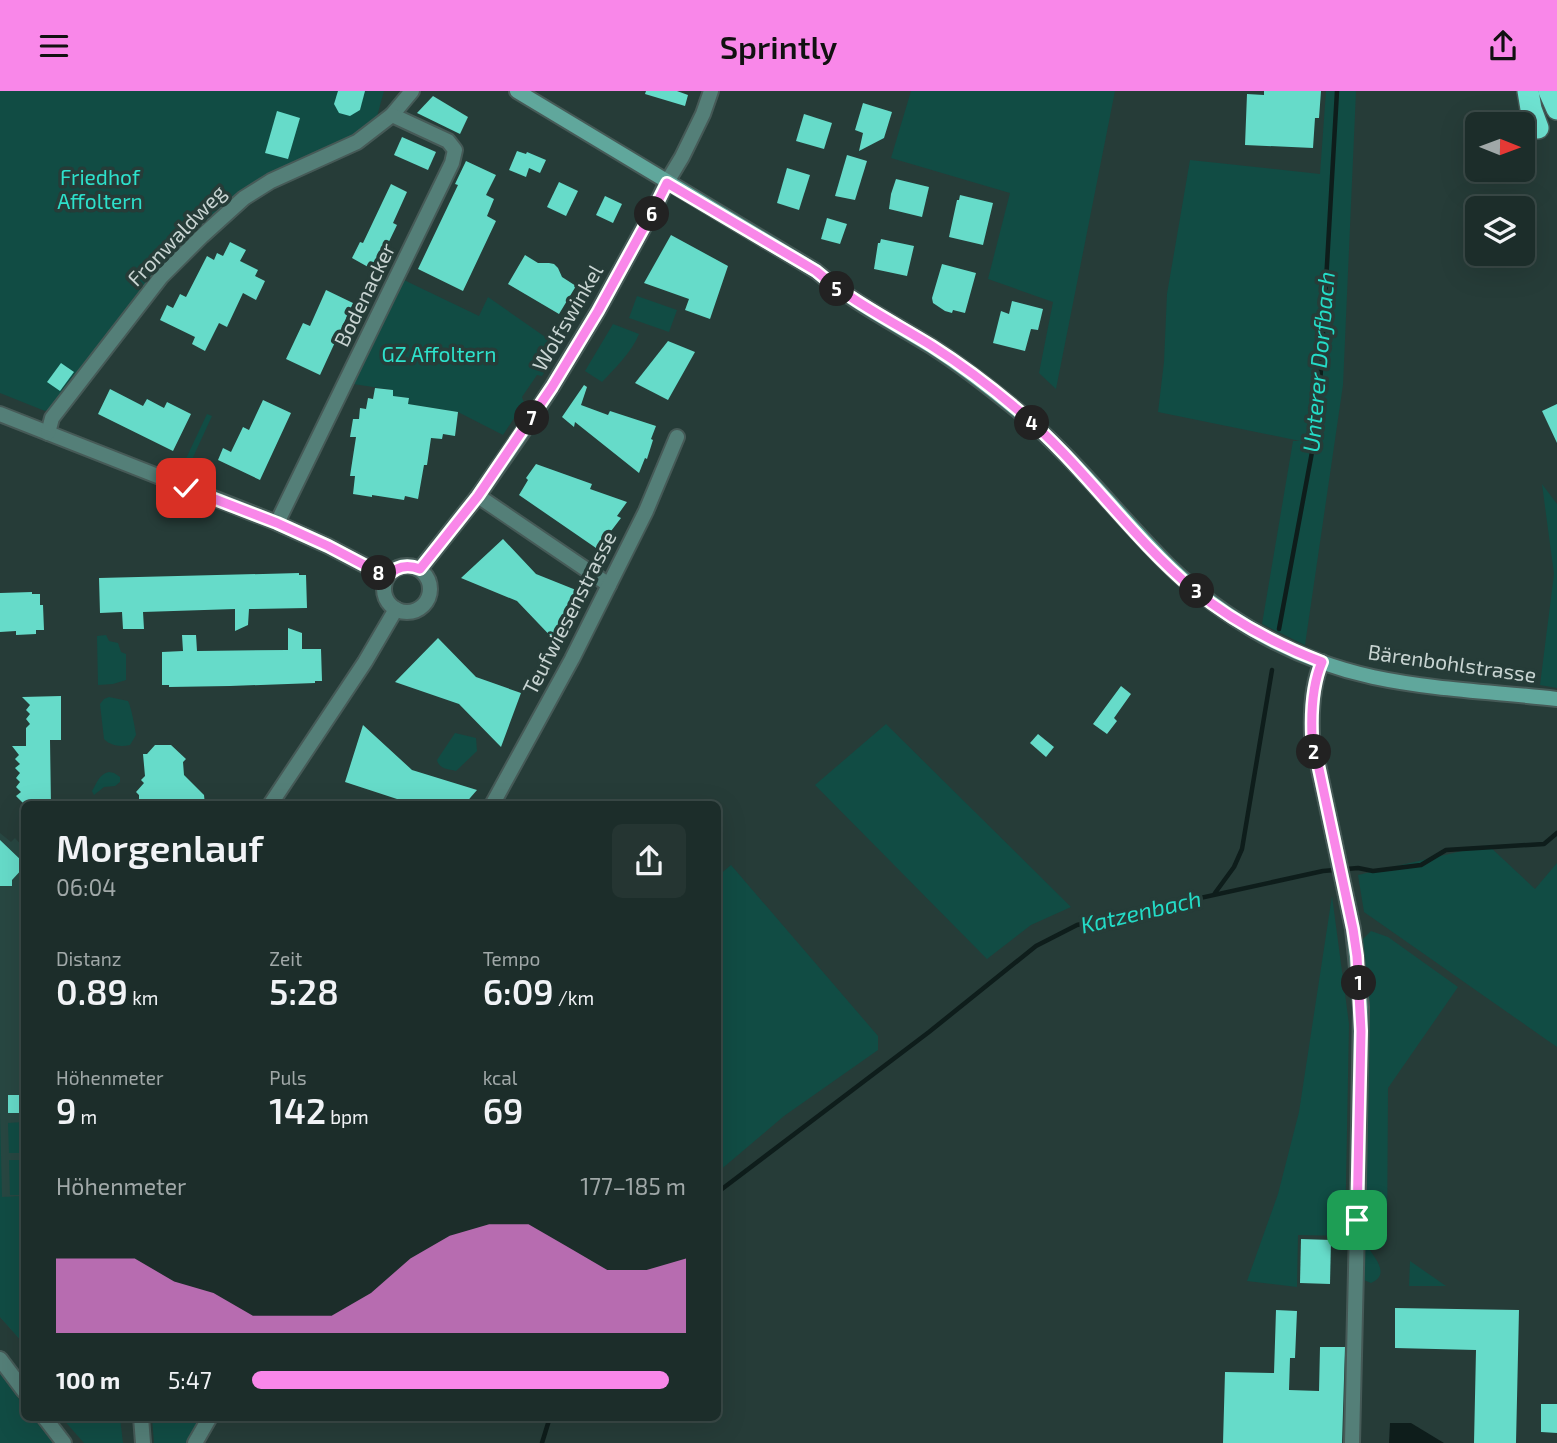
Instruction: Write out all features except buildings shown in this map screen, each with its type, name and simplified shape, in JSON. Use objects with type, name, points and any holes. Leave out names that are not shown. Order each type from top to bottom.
[{"type":"highway","points":[[1528,91],[1538,128]]},
{"type":"highway","points":[[1549,91],[1557,109]]},
{"type":"street","name":"Fronwaldweg","points":[[48,433],[52,418],[161,277],[202,236],[244,198],[287,173],[357,142],[392,115],[412,91]]},
{"type":"street","name":"Bärenbohlstrasse","points":[[517,91],[816,271],[836,288],[956,362],[1018,410],[1074,462],[1142,539],[1193,588],[1262,636],[1322,662],[1374,677],[1557,699]]},
{"type":"street","name":"Wolfswinkel","points":[[420,569],[478,496],[592,323],[682,157],[704,114],[711,91]]},
{"type":"street","name":"Bodenacker","points":[[277,523],[453,163],[454,150],[448,141],[392,115]]},
{"type":"street","points":[[0,414],[277,523],[387,577]]},
{"type":"street","name":"Teufwiesenstrasse","points":[[494,801],[572,659],[646,511],[677,437]]},
{"type":"street","points":[[478,496],[609,585]]},
{"type":"street","points":[[406,566],[420,569],[428,579],[429,598],[415,611],[396,609],[390,604],[385,591],[387,577],[406,566]]},
{"type":"street","points":[[273,801],[365,663],[396,609]]},
{"type":"street","points":[[1322,662],[1316,680],[1312,736],[1353,929],[1361,1007],[1352,1443]]},
{"type":"street","points":[[0,1359],[21,1387]]},
{"type":"street","points":[[47,1421],[64,1443]]},
{"type":"street","points":[[141,1421],[143,1443]]},
{"type":"street","points":[[195,1443],[208,1421]]},
{"type":"shaded area","points":[[0,833],[11,842],[15,838],[21,845],[21,1341],[0,1317]]},
{"type":"shaded area","points":[[1390,1423],[1411,1423],[1444,1443],[1389,1443]]},
{"type":"green space","name":"Friedhof Affoltern","points":[[0,91],[384,91],[376,120],[351,139],[274,173],[246,190],[52,408],[45,411],[0,393]]},
{"type":"green space","points":[[911,91],[1115,91],[1056,389],[1039,373],[1053,302],[988,279],[1010,193],[891,158]]},
{"type":"green space","points":[[1326,91],[1356,91],[1343,385],[1305,645],[1262,624],[1293,441],[1300,441],[1158,412],[1164,362],[1167,294],[1190,160],[1320,174]]},
{"type":"green space","name":"GZ Affoltern","points":[[404,280],[479,316],[488,297],[561,348],[542,376],[537,375],[522,397],[524,403],[503,435],[458,412],[408,404],[409,398],[393,396],[393,390],[353,384]]},
{"type":"green space","points":[[637,296],[677,310],[669,332],[629,318]]},
{"type":"green space","points":[[613,324],[639,334],[627,354],[602,382],[585,371]]},
{"type":"green space","points":[[207,414],[212,416],[189,466],[182,467]]},
{"type":"green space","points":[[1542,484],[1557,504],[1557,688],[1540,685],[1554,574]]},
{"type":"green space","points":[[106,635],[109,641],[118,643],[121,652],[126,654],[126,680],[98,685],[97,636]]},
{"type":"green space","points":[[109,697],[128,701],[136,735],[130,745],[116,745],[104,739],[100,704]]},
{"type":"green space","points":[[886,724],[1071,907],[1031,925],[987,959],[815,785]]},
{"type":"green space","points":[[455,733],[476,738],[477,751],[456,771],[442,767],[437,760]]},
{"type":"green space","points":[[109,772],[120,777],[120,782],[115,786],[104,787],[94,795],[92,791],[99,779]]},
{"type":"green space","points":[[1488,845],[1535,889],[1557,863],[1557,1047],[1364,912],[1358,875]]},
{"type":"green space","points":[[731,865],[878,1036],[878,1050],[784,1116],[721,1169],[721,873]]},
{"type":"green space","points":[[1332,896],[1349,1024],[1345,1236],[1298,1235],[1297,1287],[1247,1281],[1278,1194],[1299,1112]]},
{"type":"green space","points":[[1371,931],[1388,937],[1458,987],[1388,1088],[1387,1242],[1366,1212],[1369,1018],[1362,940]]},
{"type":"green space","points":[[0,1113],[2,1197],[21,1196],[21,1341],[0,1317]]},
{"type":"green space","points":[[21,1122],[21,1153],[9,1153],[8,1123]]},
{"type":"green space","points":[[9,1160],[21,1160],[21,1195],[10,1195]]},
{"type":"green space","points":[[1365,1243],[1380,1270],[1380,1275],[1371,1283],[1364,1280]]},
{"type":"green space","points":[[1410,1261],[1446,1286],[1409,1286]]},
{"type":"green space","points":[[0,1374],[21,1402],[21,1421],[35,1421],[53,1443],[0,1443]]},
{"type":"green space","points":[[65,1421],[120,1421],[123,1443],[84,1443]]},
{"type":"green space","points":[[152,1421],[204,1421],[192,1443],[154,1443]]},
{"type":"waterway","name":"Unterer Dorfbach","points":[[1279,629],[1318,420],[1337,91]]},
{"type":"waterway","name":"Unterer Dorfbach","points":[[1215,893],[1234,867],[1242,849],[1272,670]]},
{"type":"waterway","name":"Katzenbach","points":[[721,1190],[929,1032],[1036,946],[1077,925],[1323,871],[1358,868],[1373,871],[1421,865],[1446,850],[1544,844],[1557,833]]},
{"type":"waterway","name":"Katzenbach","points":[[542,1443],[549,1421]]},
{"type":"route","points":[[186,488],[277,523],[387,577],[398,568],[406,566],[420,569],[478,496],[552,387],[598,311],[667,183],[816,271],[836,288],[956,362],[1018,410],[1074,462],[1142,539],[1193,588],[1262,636],[1322,662],[1316,680],[1312,736],[1353,929],[1361,1007],[1357,1220]]}]
